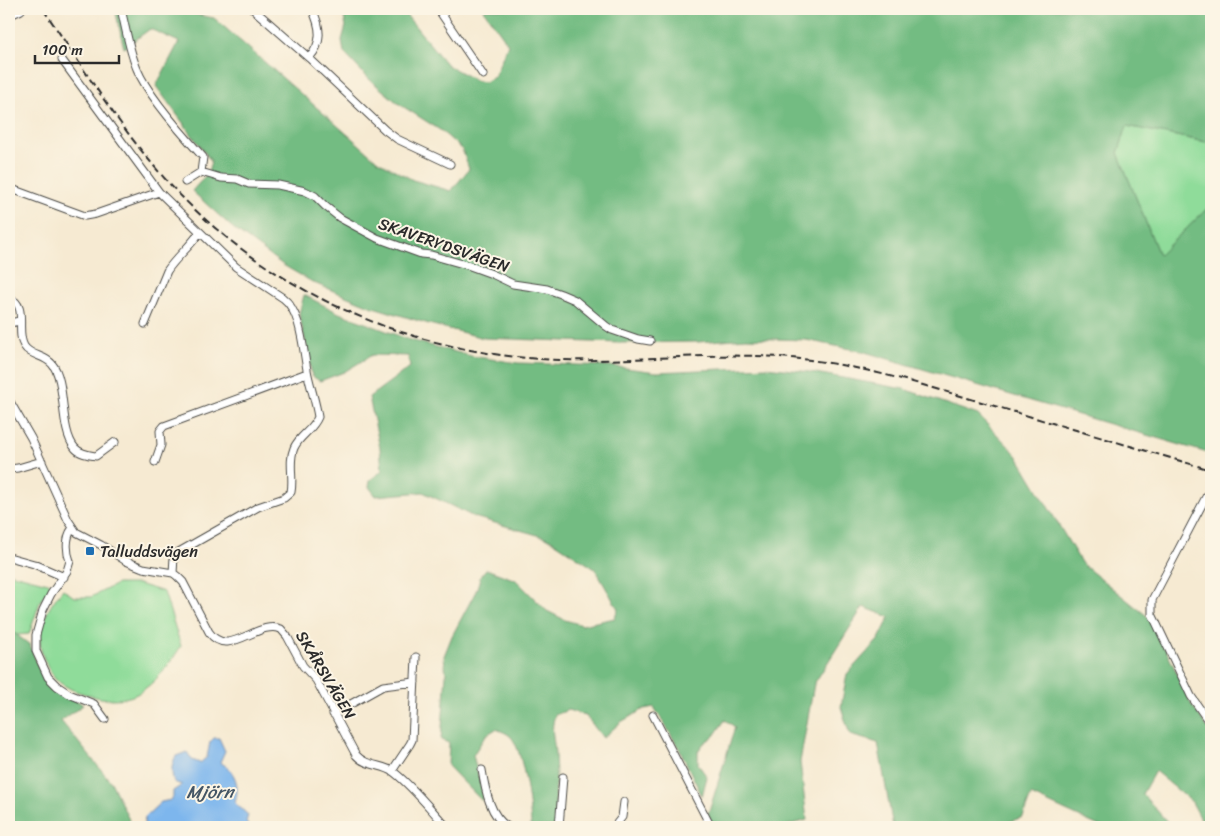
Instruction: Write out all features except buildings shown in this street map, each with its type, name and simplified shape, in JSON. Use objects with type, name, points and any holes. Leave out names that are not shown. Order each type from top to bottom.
[{"type":"street","points":[[121,9],[133,60],[138,72],[148,90],[203,157],[201,172],[185,182]]},
{"type":"street","points":[[253,9],[309,58],[385,130],[397,139],[450,164]]},
{"type":"street","points":[[309,58],[316,48],[320,33],[317,19],[312,9]]},
{"type":"street","points":[[438,9],[483,75]]},
{"type":"street","points":[[9,400],[31,438],[72,529],[134,565],[173,574],[174,557],[178,553],[258,507],[284,498],[291,492],[292,451],[296,444],[313,427],[318,417],[307,373],[299,328],[289,303],[236,267],[159,192],[62,60]]},
{"type":"street","name":"SKAVERYDSVÄGEN","points":[[201,172],[222,178],[237,178],[249,184],[278,185],[305,191],[315,196],[340,218],[377,238],[421,254],[431,254],[470,266],[513,284],[561,294],[575,300],[612,330],[650,341]]},
{"type":"street","points":[[9,188],[70,211],[89,216],[159,192]]},
{"type":"street","points":[[145,324],[166,271],[193,243],[199,233]]},
{"type":"street","points":[[9,298],[17,303],[20,308],[24,346],[53,364],[57,373],[68,431],[75,448],[84,454],[96,456],[115,442]]},
{"type":"street","points":[[9,323],[20,321]]},
{"type":"street","points":[[155,462],[161,445],[160,430],[164,426],[307,373]]},
{"type":"street","points":[[9,469],[42,461]]},
{"type":"street","points":[[1211,491],[1206,497],[1152,600],[1152,614],[1191,696],[1211,725]]},
{"type":"street","points":[[72,529],[68,542],[68,558],[70,561],[64,577],[46,603],[36,635],[36,651],[48,677],[57,686],[70,694],[94,704],[105,719]]},
{"type":"street","points":[[9,557],[64,577]]},
{"type":"street","name":"SKÅRSVÄGEN","points":[[173,574],[183,582],[209,632],[213,638],[220,642],[231,641],[270,628],[278,628],[284,631],[303,666],[316,680],[359,759],[392,771],[420,797],[447,827]]},
{"type":"street","points":[[392,771],[412,740],[416,657]]},
{"type":"street","points":[[333,714],[383,686],[415,682]]},
{"type":"street","points":[[653,715],[711,827]]},
{"type":"street","points":[[482,770],[485,789],[494,812],[500,821],[508,827]]},
{"type":"street","points":[[558,827],[563,777]]},
{"type":"street","points":[[614,827],[622,818],[624,802]]},
{"type":"green space","points":[[115,9],[187,9],[198,15],[214,18],[378,161],[413,180],[451,191],[469,169],[462,149],[440,130],[399,104],[369,79],[344,53],[342,40],[346,26],[342,9],[394,9],[407,16],[447,65],[477,81],[485,82],[494,77],[508,44],[483,9],[1211,9],[1211,138],[1206,142],[1127,126],[1118,153],[1159,255],[1211,205],[1211,454],[865,352],[806,340],[746,338],[698,342],[619,343],[484,338],[370,306],[314,283],[283,265],[234,229],[192,191],[208,173],[211,161],[156,86],[179,42],[150,29],[124,48]]},
{"type":"green space","points":[[1127,126],[1206,142],[1211,138],[1211,205],[1159,255],[1118,153]]},
{"type":"green space","points":[[304,295],[339,313],[410,340],[471,356],[518,363],[610,366],[657,372],[766,367],[810,372],[904,389],[978,415],[1017,455],[1082,564],[1152,620],[1191,704],[1211,732],[1211,827],[1205,827],[1192,802],[1155,771],[1142,794],[1172,827],[1101,827],[1031,795],[1023,817],[994,827],[893,827],[878,743],[850,735],[841,707],[847,674],[879,639],[890,617],[863,607],[814,684],[800,762],[807,820],[788,825],[788,827],[714,827],[708,815],[735,727],[725,720],[714,736],[704,743],[698,751],[698,764],[707,777],[702,796],[679,748],[654,707],[644,709],[621,722],[603,738],[586,716],[568,710],[555,715],[553,730],[556,771],[555,822],[553,827],[531,827],[528,794],[519,752],[510,736],[496,729],[486,735],[473,755],[483,794],[482,801],[448,766],[449,743],[441,740],[446,675],[444,656],[452,636],[476,591],[481,575],[486,569],[516,580],[547,611],[565,620],[582,625],[615,618],[618,609],[595,569],[548,538],[474,517],[423,492],[376,496],[369,487],[370,480],[382,471],[380,448],[369,397],[410,367],[408,356],[372,355],[344,372],[320,381],[312,376],[299,314]]},
{"type":"green space","points":[[9,573],[52,584],[40,602],[29,634],[17,635],[9,629]]},
{"type":"green space","points":[[117,584],[138,584],[164,592],[181,646],[162,673],[151,684],[132,696],[120,699],[107,699],[75,691],[63,685],[51,672],[42,655],[40,634],[46,615],[63,589],[74,597],[91,597]]},
{"type":"green space","points":[[9,629],[30,645],[44,681],[58,693],[75,699],[83,705],[61,721],[111,782],[132,826],[9,827]]},
{"type":"water","name":"Mjörn","points":[[214,738],[219,738],[225,751],[220,762],[230,770],[235,779],[237,790],[235,803],[248,815],[246,822],[249,827],[129,827],[144,825],[145,817],[161,802],[171,800],[173,791],[182,785],[174,782],[173,778],[172,766],[176,756],[187,752],[192,760],[200,763],[207,757],[210,742]]},
{"type":"railway","points":[[43,9],[102,97],[133,140],[167,181],[207,220],[250,255],[297,285],[346,311],[398,331],[451,346],[506,356],[562,360],[741,356],[801,359],[848,366],[918,384],[1211,470]]},
{"type":"place","name":"Talluddsvägen","points":[[90,551]]}]
